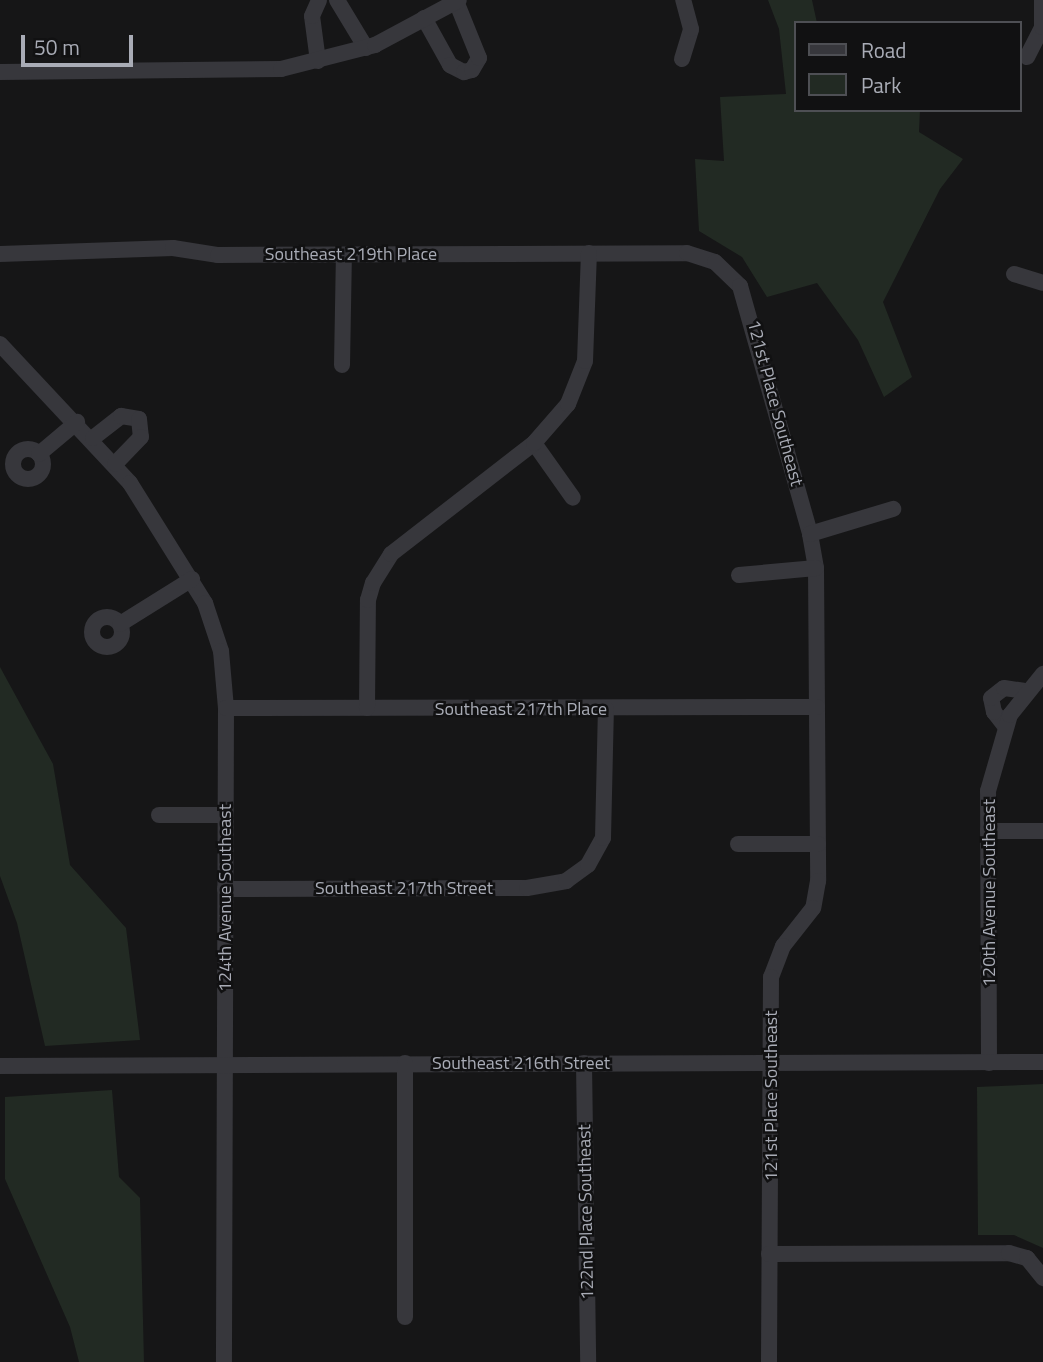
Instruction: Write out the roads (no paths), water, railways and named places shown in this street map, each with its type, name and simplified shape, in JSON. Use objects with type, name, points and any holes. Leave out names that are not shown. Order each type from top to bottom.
[{"type":"street","points":[[318,61],[312,16],[320,0]]},
{"type":"street","points":[[337,0],[366,48]]},
{"type":"street","points":[[682,59],[691,29],[683,0]]},
{"type":"street","points":[[1027,57],[1042,27],[1042,0]]},
{"type":"street","points":[[0,72],[261,71],[318,61],[366,48],[424,18],[457,1],[480,58],[472,70],[464,72],[450,65],[424,18]]},
{"type":"street","name":"Southeast 219th Place","points":[[0,254],[173,248],[218,255],[687,253],[702,257]]},
{"type":"street","points":[[367,708],[368,600],[380,567],[391,554],[534,443],[568,404],[585,361],[589,253]]},
{"type":"street","points":[[342,365],[344,255]]},
{"type":"street","name":"121st Place Southeast","points":[[702,257],[729,272],[748,305],[810,534],[816,568],[818,844],[813,908],[783,946],[773,969],[769,1362]]},
{"type":"street","points":[[1014,274],[1043,283]]},
{"type":"street","name":"124th Avenue Southeast","points":[[0,344],[93,438],[115,464],[192,579],[221,652],[226,708],[225,1362]]},
{"type":"street","points":[[93,438],[121,415],[139,419],[141,437],[115,464]]},
{"type":"street","points":[[40,454],[77,422]]},
{"type":"street","points":[[534,443],[573,498]]},
{"type":"street","points":[[810,534],[893,509]]},
{"type":"street","points":[[739,575],[816,568]]},
{"type":"street","points":[[120,624],[192,579]]},
{"type":"street","name":"120th Avenue Southeast","points":[[989,1063],[988,791],[1005,726],[1025,691],[1043,674]]},
{"type":"street","points":[[1005,726],[994,712],[992,698],[1004,688],[1025,691]]},
{"type":"street","name":"Southeast 217th Place","points":[[226,708],[817,707]]},
{"type":"street","name":"Southeast 217th Street","points":[[225,889],[551,886],[580,872],[597,853],[606,822],[606,709]]},
{"type":"street","points":[[159,815],[225,815]]},
{"type":"street","points":[[988,831],[1043,831]]},
{"type":"street","points":[[738,844],[818,844]]},
{"type":"street","name":"Southeast 216th Street","points":[[0,1066],[1043,1062]]},
{"type":"street","points":[[405,1063],[405,1317]]},
{"type":"street","name":"122nd Place Southeast","points":[[584,1063],[588,1362]]},
{"type":"street","points":[[769,1254],[1009,1253],[1027,1258],[1041,1274]]}]
